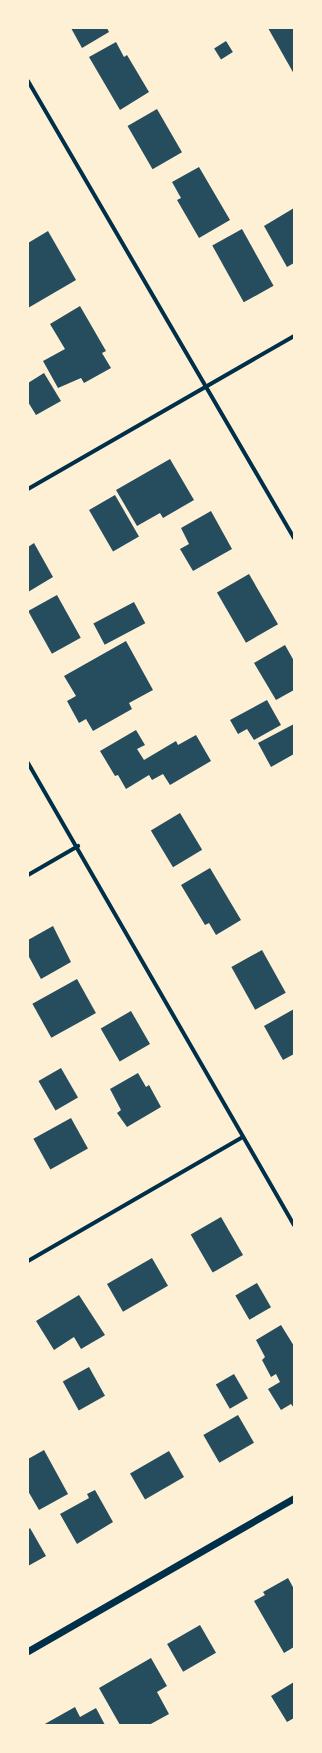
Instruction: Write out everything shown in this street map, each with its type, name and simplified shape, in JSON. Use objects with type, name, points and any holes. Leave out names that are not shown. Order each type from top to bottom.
[{"type":"street","points":[[28,81],[294,538]]},
{"type":"street","points":[[28,489],[294,336]]},
{"type":"street","points":[[28,762],[78,846],[294,1225]]},
{"type":"street","points":[[28,875],[78,846]]},
{"type":"street","points":[[28,1261],[243,1137]]},
{"type":"street","points":[[28,1651],[294,1498]]},
{"type":"building","points":[[71,28],[107,28],[109,32],[82,48]]},
{"type":"building","points":[[268,28],[294,28],[294,74]]},
{"type":"building","points":[[226,41],[233,52],[221,59],[214,48]]},
{"type":"building","points":[[116,42],[124,57],[127,55],[149,92],[120,110],[89,57]]},
{"type":"building","points":[[157,109],[182,152],[153,169],[128,126]]},
{"type":"building","points":[[199,167],[230,220],[199,238],[177,200],[181,198],[172,182]]},
{"type":"building","points":[[294,208],[294,263],[287,267],[264,226]]},
{"type":"building","points":[[242,229],[274,286],[244,302],[212,245]]},
{"type":"building","points":[[48,231],[76,280],[28,308],[28,243]]},
{"type":"building","points":[[80,306],[106,351],[102,353],[111,368],[84,383],[81,378],[58,388],[43,361],[65,349],[50,324]]},
{"type":"building","points":[[44,373],[61,401],[36,415],[28,402],[28,383]]},
{"type":"building","points":[[170,459],[194,500],[163,518],[160,513],[137,526],[116,490]]},
{"type":"building","points":[[115,495],[139,537],[113,552],[89,510]]},
{"type":"building","points":[[211,511],[232,549],[193,571],[180,549],[189,544],[181,528]]},
{"type":"building","points":[[34,543],[53,577],[28,592],[28,547]]},
{"type":"building","points":[[249,574],[278,624],[246,643],[217,592]]},
{"type":"building","points":[[57,595],[81,638],[52,654],[28,611]]},
{"type":"building","points":[[134,602],[145,623],[105,645],[93,624]]},
{"type":"building","points":[[126,641],[153,690],[129,703],[132,709],[93,731],[86,719],[79,723],[67,701],[76,696],[64,676]]},
{"type":"building","points":[[285,645],[294,661],[294,690],[276,700],[254,663]]},
{"type":"building","points":[[267,700],[281,725],[254,740],[247,729],[238,734],[230,720]]},
{"type":"building","points":[[294,724],[294,754],[271,767],[258,743]]},
{"type":"building","points":[[136,730],[145,745],[137,749],[144,760],[176,741],[178,745],[196,735],[211,761],[170,785],[163,774],[152,780],[149,775],[126,789],[118,775],[115,776],[100,751]]},
{"type":"building","points":[[180,813],[202,850],[173,867],[151,831]]},
{"type":"building","points":[[210,868],[241,920],[216,935],[209,923],[205,925],[181,885]]},
{"type":"building","points":[[53,926],[71,962],[41,979],[28,955],[28,940]]},
{"type":"building","points":[[262,950],[286,993],[255,1010],[231,967]]},
{"type":"building","points":[[77,979],[96,1013],[51,1038],[32,1004]]},
{"type":"building","points":[[294,1009],[294,1054],[283,1060],[264,1026]]},
{"type":"building","points":[[131,1011],[150,1044],[120,1061],[101,1028]]},
{"type":"building","points":[[61,1068],[78,1097],[55,1110],[38,1081]]},
{"type":"building","points":[[138,1073],[146,1087],[149,1085],[161,1107],[127,1127],[117,1113],[121,1110],[110,1089]]},
{"type":"building","points":[[71,1118],[88,1149],[50,1169],[33,1139]]},
{"type":"building","points":[[221,1217],[243,1255],[213,1273],[191,1234]]},
{"type":"building","points":[[152,1258],[168,1286],[123,1312],[107,1284]]},
{"type":"building","points":[[257,1283],[271,1307],[249,1320],[235,1296]]},
{"type":"building","points":[[79,1295],[105,1335],[81,1349],[74,1337],[54,1350],[36,1321]]},
{"type":"building","points":[[281,1325],[294,1346],[294,1408],[291,1404],[281,1410],[268,1389],[280,1382],[276,1374],[271,1377],[262,1360],[265,1357],[256,1340]]},
{"type":"building","points":[[89,1367],[105,1396],[79,1410],[63,1382]]},
{"type":"building","points":[[234,1374],[248,1398],[230,1409],[216,1384]]},
{"type":"building","points":[[238,1415],[254,1443],[219,1463],[203,1435]]},
{"type":"building","points":[[44,1450],[68,1494],[39,1510],[28,1491],[28,1459]]},
{"type":"building","points":[[169,1451],[184,1477],[145,1499],[130,1474]]},
{"type":"building","points":[[95,1490],[113,1522],[77,1544],[60,1514],[89,1498],[87,1494]]},
{"type":"building","points":[[30,1528],[46,1556],[28,1566],[28,1530]]},
{"type":"building","points":[[288,1578],[294,1589],[294,1647],[284,1653],[254,1601],[265,1595],[263,1592]]},
{"type":"building","points":[[200,1625],[216,1653],[183,1672],[167,1644]]},
{"type":"building","points":[[151,1658],[167,1686],[157,1692],[169,1714],[149,1725],[120,1725],[99,1688]]},
{"type":"building","points":[[294,1682],[294,1718],[287,1722],[271,1696]]},
{"type":"building","points":[[75,1707],[80,1717],[96,1708],[105,1725],[43,1725]]}]
